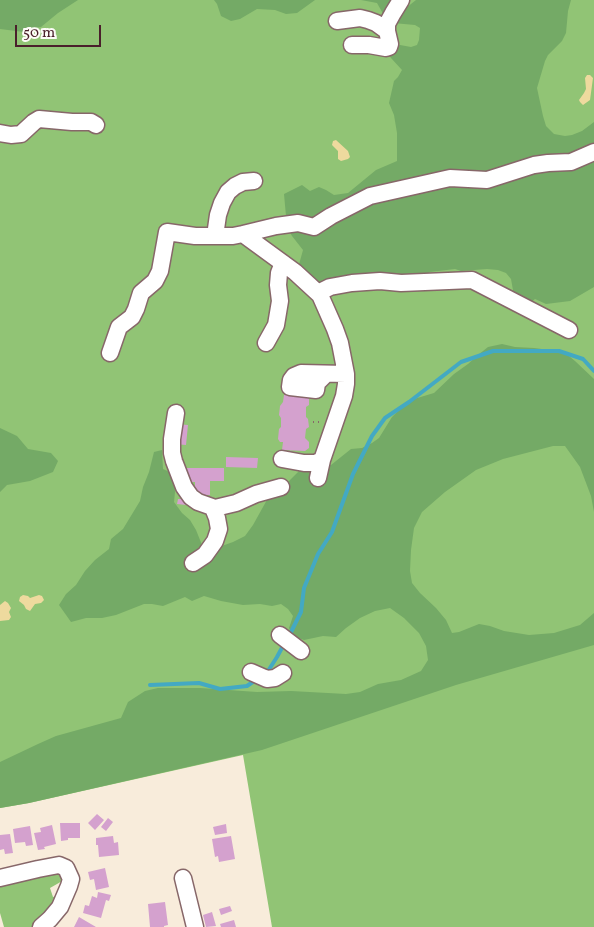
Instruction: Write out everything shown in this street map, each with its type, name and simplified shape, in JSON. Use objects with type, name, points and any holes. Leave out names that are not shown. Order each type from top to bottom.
[{"type":"street","points":[[352,45],[389,47],[387,24],[402,0]]},
{"type":"street","points":[[337,21],[360,18],[376,23],[387,31]]},
{"type":"street","points":[[0,133],[21,134],[39,119],[91,122],[96,124]]},
{"type":"street","points":[[110,353],[119,327],[132,317],[141,293],[155,281],[160,271],[167,232],[194,236],[233,236],[298,223],[314,227],[370,196],[450,178],[486,180],[548,163],[571,162],[594,152]]},
{"type":"street","points":[[215,236],[218,215],[228,192],[243,182],[254,181]]},
{"type":"street","points":[[243,234],[295,272],[320,295],[340,343],[346,384],[344,396],[322,460],[318,478]]},
{"type":"street","points":[[266,343],[276,325],[280,301],[279,272],[283,263]]},
{"type":"street","points":[[318,293],[330,287],[380,281],[401,283],[472,280],[569,330]]},
{"type":"street","points":[[326,374],[346,374]]},
{"type":"street","points":[[176,413],[172,430],[172,453],[184,487],[191,497],[198,502],[213,508],[236,503],[256,494],[280,487]]},
{"type":"street","points":[[282,459],[304,463],[315,463],[322,460]]},
{"type":"street","points":[[193,562],[205,555],[215,541],[219,529],[213,508]]},
{"type":"street","points":[[259,675],[276,678],[283,673]]},
{"type":"street","points":[[0,878],[51,866],[59,865],[66,868],[71,879],[60,907],[41,927]]},
{"type":"street","points":[[183,878],[195,927]]},
{"type":"green space","points":[[0,0],[594,0],[594,927],[272,927],[243,755],[0,808]]},
{"type":"green space","points":[[0,0],[78,0],[41,27],[32,28],[24,32],[0,29]]},
{"type":"green space","points":[[214,0],[315,0],[297,13],[286,14],[275,10],[257,9],[240,19],[231,21],[221,16]]},
{"type":"green space","points":[[361,0],[391,0],[406,8],[416,0],[571,0],[566,33],[562,41],[548,55],[537,88],[546,126],[554,134],[572,135],[582,131],[594,122],[594,287],[570,301],[546,304],[535,299],[529,304],[514,296],[511,279],[506,273],[487,269],[461,271],[455,269],[430,272],[421,277],[311,295],[300,288],[295,279],[303,250],[287,227],[284,194],[302,185],[310,191],[319,187],[334,195],[348,193],[376,170],[397,161],[397,133],[394,115],[389,103],[394,81],[402,70],[387,52],[400,45],[411,47],[417,45],[420,28],[415,25],[393,23],[386,19],[377,3]]},
{"type":"green space","points":[[502,344],[564,352],[594,379],[594,512],[591,496],[580,467],[565,446],[553,446],[503,459],[476,470],[445,492],[422,512],[414,528],[410,571],[412,583],[446,620],[452,633],[479,624],[529,635],[554,633],[580,625],[594,613],[594,645],[456,685],[262,750],[0,808],[0,762],[56,736],[121,718],[128,702],[145,691],[158,688],[200,688],[257,692],[291,691],[346,694],[360,692],[378,684],[401,680],[421,671],[428,660],[426,646],[419,633],[404,618],[390,608],[375,611],[360,618],[336,637],[323,636],[304,640],[293,636],[289,628],[293,616],[281,604],[272,606],[260,604],[243,605],[204,596],[192,601],[185,597],[163,606],[144,604],[116,615],[102,618],[86,618],[71,622],[59,605],[85,571],[109,549],[111,539],[123,529],[140,501],[154,452],[162,450],[163,469],[174,474],[174,502],[190,520],[202,545],[216,548],[245,536],[268,498],[280,493],[299,471],[331,465],[351,449],[362,448],[372,443],[379,438],[392,417],[403,406],[414,399],[434,393],[488,347]]},
{"type":"green space","points":[[0,428],[17,436],[28,449],[51,453],[58,461],[53,472],[30,481],[7,485],[0,492]]},
{"type":"green space","points":[[59,872],[64,880],[50,888],[53,897],[58,897],[44,919],[32,927],[4,927],[0,913],[0,885]]},
{"type":"sand","points":[[587,75],[593,78],[590,100],[583,105],[579,100],[586,89],[585,78]]},
{"type":"sand","points":[[336,140],[348,151],[350,157],[348,159],[341,161],[338,159],[338,151],[332,145],[333,141]]},
{"type":"sand","points":[[23,595],[30,598],[39,595],[44,600],[41,603],[35,604],[30,611],[19,601]]},
{"type":"sand","points":[[5,601],[11,608],[9,612],[11,617],[9,620],[0,621],[0,605]]},
{"type":"building","points":[[284,395],[307,396],[309,399],[309,405],[306,407],[306,417],[309,427],[306,429],[305,438],[309,442],[309,448],[305,451],[282,450],[283,442],[280,442],[278,439],[281,427],[280,406]]},
{"type":"building","points":[[176,424],[188,425],[186,445],[174,444]]},
{"type":"building","points":[[226,457],[258,458],[257,468],[226,467]]},
{"type":"building","points":[[187,468],[224,468],[224,481],[210,481],[210,495],[195,495],[195,482],[187,482]]},
{"type":"building","points":[[178,499],[186,499],[186,505],[177,504]]},
{"type":"building","points":[[97,814],[104,820],[95,830],[88,823]]},
{"type":"building","points":[[108,818],[113,822],[106,831],[101,827]]},
{"type":"building","points":[[60,823],[80,823],[80,838],[68,838],[68,840],[61,841]]},
{"type":"building","points":[[226,824],[227,833],[215,835],[213,827]]},
{"type":"building","points":[[52,825],[56,844],[38,850],[34,833],[41,832],[40,828]]},
{"type":"building","points":[[30,826],[33,845],[26,846],[25,842],[15,843],[13,829]]},
{"type":"building","points":[[10,834],[13,853],[5,854],[4,849],[0,850],[0,835]]},
{"type":"building","points":[[113,836],[114,843],[118,842],[119,855],[99,857],[96,838]]},
{"type":"building","points":[[231,836],[235,859],[219,862],[218,856],[215,857],[212,839]]},
{"type":"building","points":[[105,868],[109,887],[96,890],[94,879],[90,880],[88,872]]},
{"type":"building","points":[[98,892],[111,895],[109,901],[106,900],[101,918],[83,913],[85,905],[89,906],[92,896],[97,898]]},
{"type":"building","points":[[165,902],[168,925],[164,927],[150,927],[148,904]]},
{"type":"building","points":[[230,906],[232,911],[221,915],[219,909]]},
{"type":"building","points":[[212,912],[216,926],[206,927],[203,915]]},
{"type":"building","points":[[79,917],[96,927],[74,927]]},
{"type":"building","points":[[234,920],[236,927],[221,927],[220,924]]},
{"type":"waterway","points":[[289,636],[301,612],[304,588],[318,554],[332,532],[353,474],[372,436],[385,418],[461,362],[493,351],[559,351],[583,359],[594,371]]},
{"type":"waterway","points":[[265,674],[284,644]]},
{"type":"waterway","points":[[150,685],[199,683],[220,689],[247,686],[257,679]]}]
